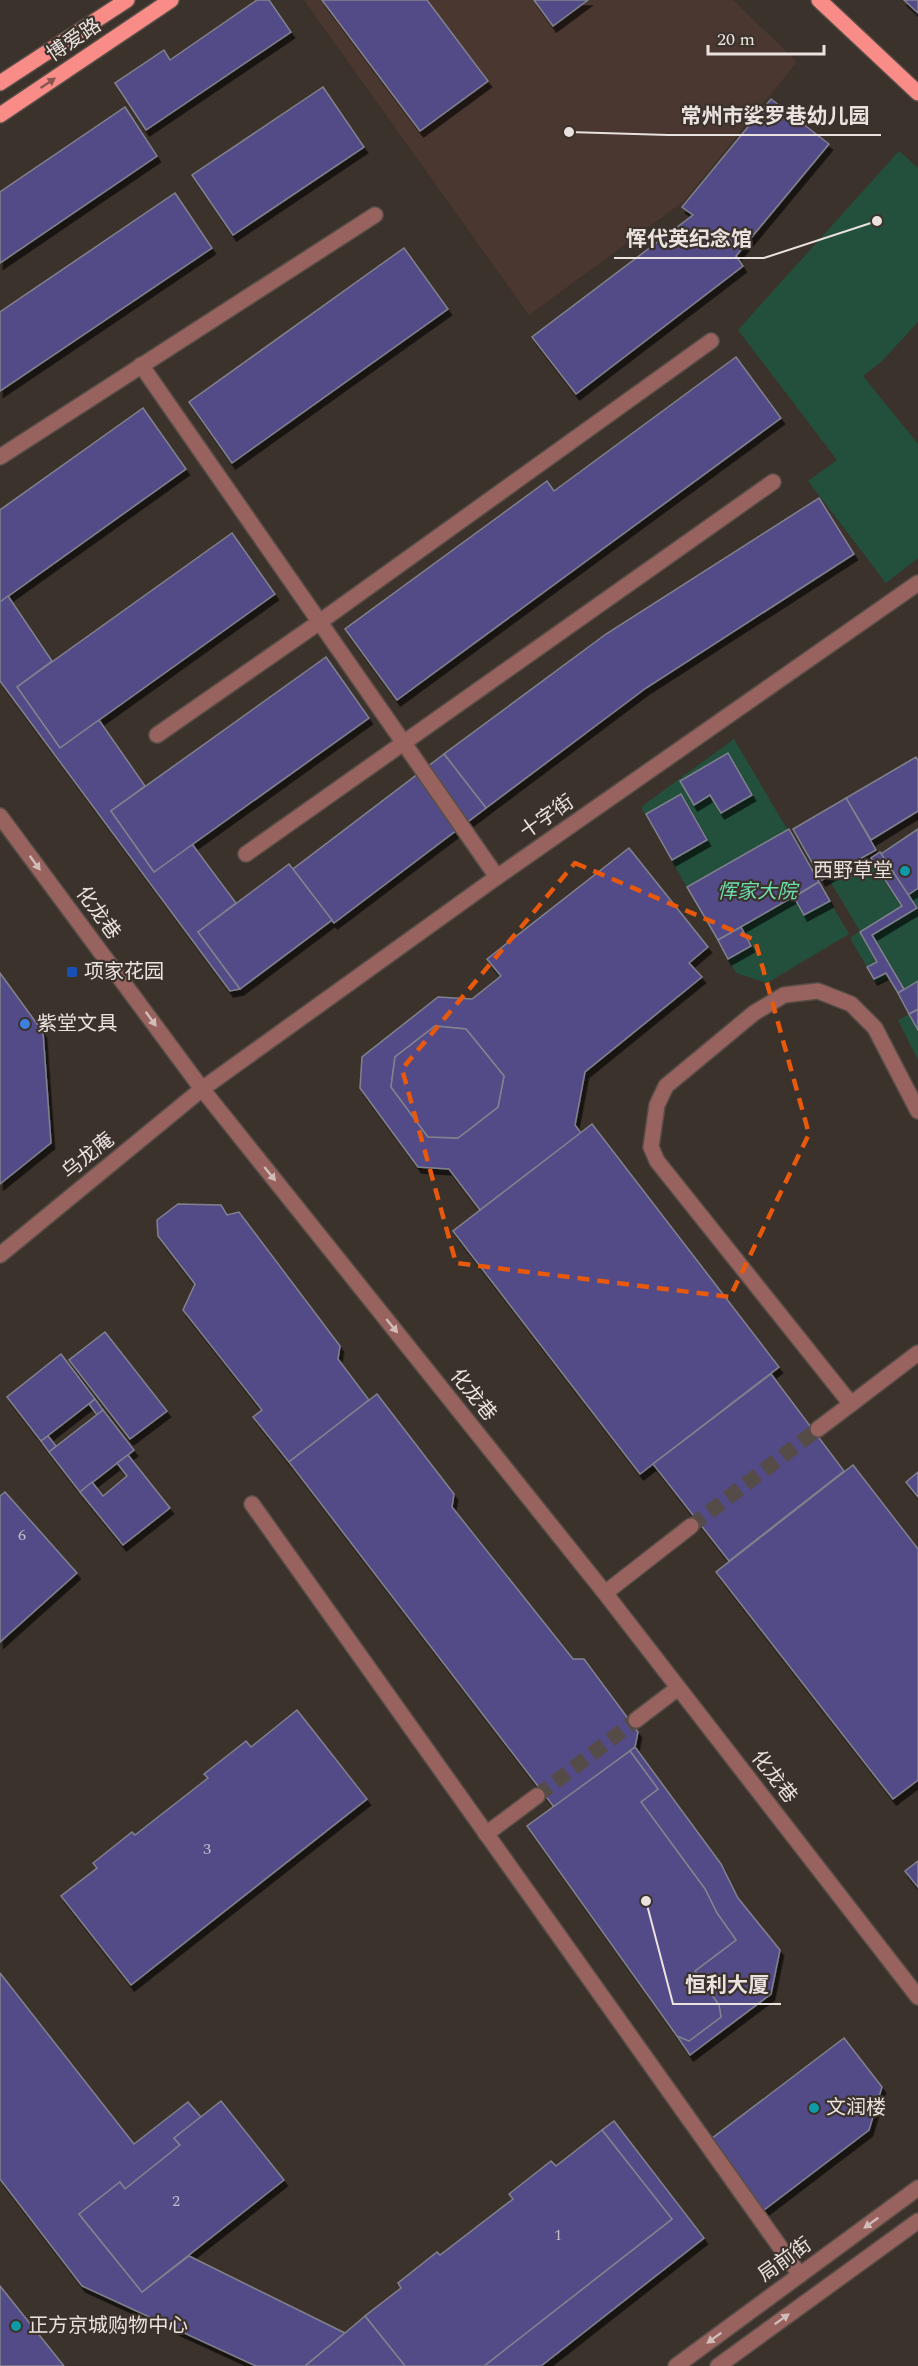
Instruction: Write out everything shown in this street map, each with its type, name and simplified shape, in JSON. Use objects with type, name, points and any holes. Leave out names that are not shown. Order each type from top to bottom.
[{"type":"main road","name":"博爱路","points":[[0,83],[127,0]]},
{"type":"main road","name":"博爱路","points":[[0,115],[171,0]]},
{"type":"main road","points":[[819,0],[918,93]]},
{"type":"street","points":[[0,457],[375,215]]},
{"type":"street","points":[[157,735],[321,621],[711,341]]},
{"type":"street","points":[[141,365],[497,877]]},
{"type":"street","points":[[246,854],[773,482]]},
{"type":"street","name":"十字街","points":[[202,1089],[497,877],[918,583]]},
{"type":"street","name":"化龙巷","points":[[0,816],[202,1089],[605,1593],[918,1997]]},
{"type":"street","points":[[851,1404],[657,1161],[651,1147],[657,1105],[666,1086],[754,1012],[784,995],[818,991],[851,1004],[875,1028],[918,1111]]},
{"type":"street","name":"乌龙庵","points":[[0,1255],[202,1089]]},
{"type":"street","points":[[818,1429],[918,1353]]},
{"type":"street","points":[[252,1504],[800,2275]]},
{"type":"street","points":[[605,1593],[691,1526]]},
{"type":"street","points":[[636,1720],[678,1688]]},
{"type":"street","points":[[486,1834],[537,1796]]},
{"type":"street","name":"局前街","points":[[676,2366],[918,2188]]},
{"type":"street","points":[[718,2366],[918,2221]]},
{"type":"highlighted area","points":[[575,863],[755,940],[809,1134],[730,1297],[456,1263],[402,1069]]},
{"type":"shaded area","points":[[304,0],[733,0],[797,62],[684,201],[529,315]]},
{"type":"green space","points":[[899,151],[918,168],[918,322],[881,362],[863,376],[918,444],[918,558],[886,583],[808,481],[837,460],[738,330]]},
{"type":"green space","name":"恽家大院","points":[[734,739],[849,934],[767,983],[736,973],[641,807]]},
{"type":"green space","points":[[918,829],[918,1060],[898,1020],[909,1014],[888,977],[876,983],[850,938],[860,931],[830,881],[881,853]]},
{"type":"building","points":[[257,0],[269,0],[291,32],[146,130],[115,83],[164,50],[170,60]]},
{"type":"building","points":[[322,0],[427,0],[488,81],[420,131]]},
{"type":"building","points":[[534,0],[588,0],[553,26]]},
{"type":"building","points":[[904,0],[918,0],[918,13]]},
{"type":"building","points":[[323,87],[364,147],[233,235],[192,175]]},
{"type":"building","points":[[771,99],[829,144],[736,256],[743,266],[576,394],[532,337],[693,215],[682,207]]},
{"type":"building","points":[[125,107],[157,156],[0,263],[0,192]]},
{"type":"building","points":[[175,193],[212,248],[0,391],[0,312]]},
{"type":"building","points":[[404,248],[448,309],[232,463],[189,402]]},
{"type":"building","points":[[736,357],[781,418],[397,700],[345,629],[547,481],[554,491]]},
{"type":"building","points":[[143,408],[186,469],[0,602],[0,510]]},
{"type":"building","points":[[819,498],[854,554],[646,688],[486,808],[444,754],[606,634]]},
{"type":"building","points":[[232,533],[275,594],[60,748],[17,687]]},
{"type":"building","points":[[8,596],[52,661],[17,687],[60,748],[99,720],[145,786],[111,811],[154,872],[192,844],[236,903],[198,932],[240,989],[230,991],[0,681],[0,602]]},
{"type":"building","points":[[326,657],[369,718],[154,872],[111,811]]},
{"type":"building","points":[[728,753],[752,795],[721,813],[710,795],[694,805],[680,781]]},
{"type":"building","points":[[444,754],[486,808],[334,923],[293,869]]},
{"type":"building","points":[[916,757],[918,761],[918,811],[871,840],[846,798]]},
{"type":"building","points":[[681,794],[707,840],[672,860],[646,814]]},
{"type":"building","points":[[846,798],[876,850],[822,880],[793,829]]},
{"type":"building","points":[[789,829],[819,882],[718,940],[687,887]]},
{"type":"building","name":"西野草堂","points":[[918,829],[918,888],[908,895],[881,854]]},
{"type":"building","points":[[629,848],[708,947],[689,963],[702,977],[585,1072],[575,1125],[581,1133],[480,1210],[449,1169],[418,1167],[360,1088],[362,1057],[438,997],[472,999],[501,976],[487,959]],"holes":[[[435,1026],[466,1029],[504,1076],[498,1107],[458,1138],[428,1137],[391,1087],[395,1057]]]},
{"type":"building","points":[[880,852],[917,908],[872,935],[904,989],[898,993],[886,973],[874,979],[867,967],[877,962],[860,932],[902,906],[871,858]]},
{"type":"building","points":[[289,864],[332,920],[240,989],[198,932]]},
{"type":"building","points":[[819,882],[830,901],[804,915],[794,897]]},
{"type":"building","points":[[741,927],[751,946],[728,959],[718,940]]},
{"type":"building","points":[[0,973],[43,1032],[51,1143],[0,1184]]},
{"type":"building","points":[[918,981],[918,1009],[909,1014],[898,993]]},
{"type":"building","points":[[918,1011],[918,1030],[909,1014]]},
{"type":"building","points":[[435,1026],[466,1029],[504,1076],[498,1107],[458,1138],[428,1137],[391,1087],[395,1057]]},
{"type":"building","points":[[592,1124],[779,1367],[640,1474],[453,1231]]},
{"type":"building","points":[[178,1204],[221,1205],[227,1215],[239,1212],[340,1346],[338,1359],[369,1400],[289,1462],[253,1417],[262,1410],[183,1310],[195,1284],[158,1236],[157,1220]]},
{"type":"building","points":[[105,1332],[167,1411],[130,1439],[69,1360]]},
{"type":"building","points":[[61,1354],[95,1399],[41,1441],[7,1397]]},
{"type":"building","points":[[771,1374],[844,1471],[729,1561],[653,1464]]},
{"type":"building","points":[[377,1394],[454,1494],[452,1507],[573,1659],[584,1659],[638,1732],[635,1747],[554,1807],[289,1462]]},
{"type":"building","points":[[95,1399],[103,1410],[97,1415],[89,1404]]},
{"type":"building","points":[[103,1410],[134,1450],[80,1492],[49,1452]]},
{"type":"building","points":[[48,1436],[56,1446],[49,1452],[41,1441]]},
{"type":"building","points":[[128,1455],[170,1508],[123,1545],[80,1492],[92,1482],[103,1496],[127,1476],[117,1463]]},
{"type":"building","points":[[853,1465],[918,1549],[918,1780],[893,1799],[716,1572]]},
{"type":"building","points":[[918,1472],[918,1497],[906,1482]]},
{"type":"building","points":[[5,1492],[77,1573],[0,1642],[0,1496]]},
{"type":"building","points":[[297,1710],[367,1799],[131,1985],[61,1896],[97,1868],[93,1863],[132,1832],[135,1835],[208,1778],[204,1774],[246,1741],[251,1747]]},
{"type":"building","points":[[635,1747],[721,1864],[738,1898],[780,1950],[771,1994],[690,2055],[677,2036],[689,2041],[721,2017],[719,2005],[695,1971],[736,1940],[717,1913],[705,1889],[641,1802],[658,1789],[630,1751]]},
{"type":"building","points":[[630,1751],[658,1789],[641,1802],[705,1889],[717,1913],[736,1940],[695,1971],[719,2005],[721,2017],[689,2041],[677,2036],[527,1826]]},
{"type":"building","points":[[918,1861],[918,1887],[905,1871]]},
{"type":"building","points":[[0,1973],[134,2144],[188,2102],[201,2117],[174,2138],[180,2145],[125,2189],[120,2182],[79,2214],[142,2292],[189,2256],[345,2333],[305,2366],[256,2366],[82,2286],[0,2179]]},
{"type":"building","name":"文润楼","points":[[844,2038],[882,2087],[869,2130],[764,2210],[711,2139]]},
{"type":"building","points":[[221,2101],[284,2180],[142,2292],[79,2214],[120,2182],[125,2189],[180,2145],[174,2138]]},
{"type":"building","points":[[614,2121],[704,2238],[541,2366],[484,2366],[672,2219],[602,2130]]},
{"type":"building","points":[[602,2130],[672,2219],[484,2366],[405,2366],[365,2316],[401,2288],[398,2283],[437,2252],[440,2255],[513,2199],[509,2194],[551,2161],[556,2166]]},
{"type":"building","name":"正方京城购物中心","points":[[0,2286],[64,2366],[0,2366]]},
{"type":"building","points":[[365,2316],[405,2366],[305,2366],[345,2333]]},
{"type":"tunnel","points":[[691,1526],[818,1429]]},
{"type":"tunnel","points":[[537,1796],[636,1720]]},
{"type":"place","name":"常州市娑罗巷幼儿园","points":[[569,132]]},
{"type":"place","name":"恽代英纪念馆","points":[[877,221]]},
{"type":"place","name":"西野草堂","points":[[905,871]]},
{"type":"place","name":"项家花园","points":[[72,972]]},
{"type":"place","name":"紫堂文具","points":[[25,1024]]},
{"type":"place","name":"恒利大厦","points":[[646,1901]]},
{"type":"place","name":"文润楼","points":[[814,2108]]},
{"type":"place","name":"正方京城购物中心","points":[[16,2326]]}]
